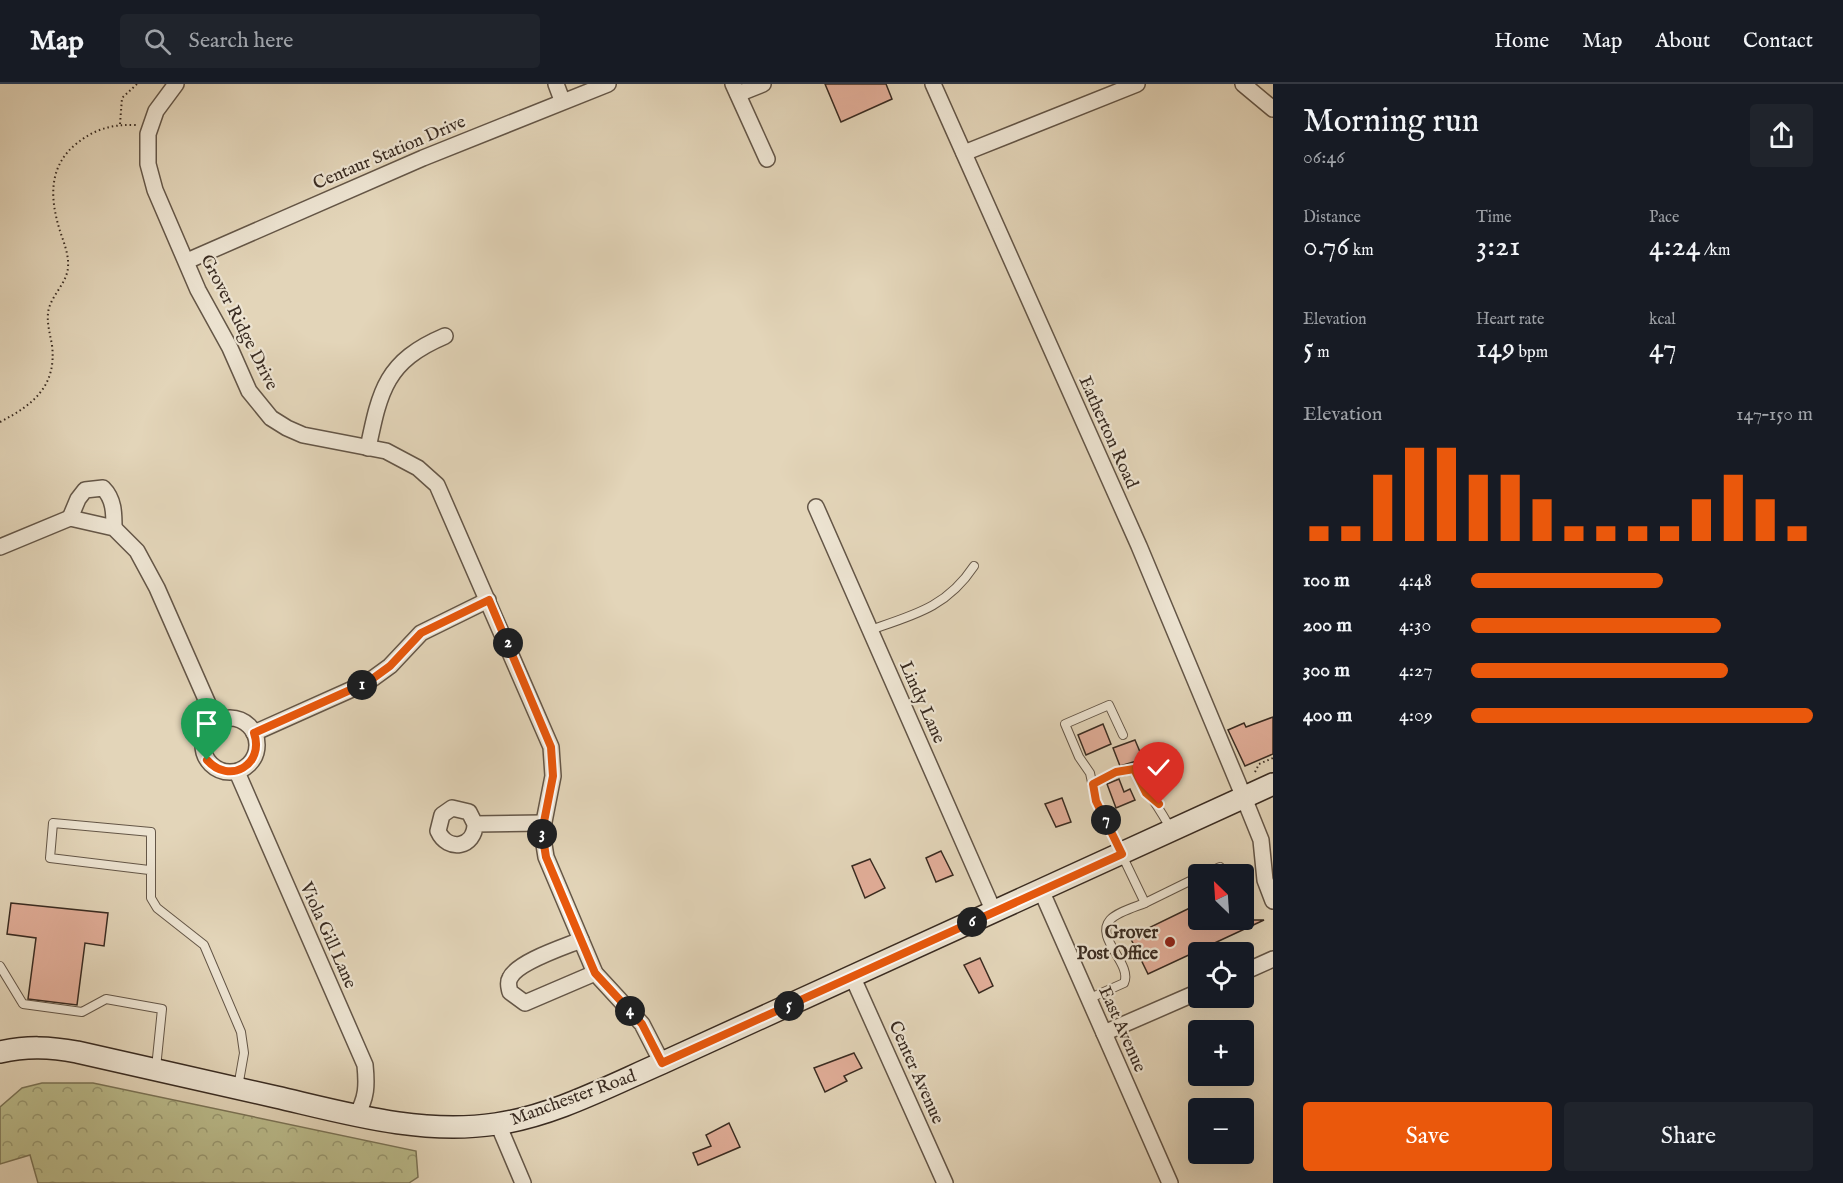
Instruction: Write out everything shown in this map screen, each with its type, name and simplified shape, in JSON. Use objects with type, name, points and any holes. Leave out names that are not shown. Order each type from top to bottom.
[{"type":"street","name":"Grover Ridge Drive","points":[[176,84],[156,111],[148,134],[146,151],[155,190],[198,290],[230,348],[249,391],[261,408],[287,428],[303,435],[398,456],[418,468],[437,485],[551,747],[553,776],[543,823],[546,857],[595,973],[642,1024],[662,1063]]},
{"type":"street","points":[[556,84],[562,100]]},
{"type":"street","name":"Centaur Station Drive","points":[[187,261],[562,100],[608,84]]},
{"type":"street","points":[[764,84],[735,89],[767,159]]},
{"type":"street","name":"Eatherton Road","points":[[933,84],[1139,546],[1268,855],[1265,880],[1273,901]]},
{"type":"street","points":[[964,153],[1137,84]]},
{"type":"street","points":[[1243,84],[1273,109]]},
{"type":"street","points":[[368,448],[382,390],[390,378],[414,352],[445,336]]},
{"type":"street","points":[[70,518],[78,499],[85,490],[103,488],[109,494],[113,504],[114,528]]},
{"type":"street","name":"Lindy Lane","points":[[816,507],[994,912]]},
{"type":"street","points":[[0,547],[70,518],[114,528],[137,551],[152,579],[216,722]]},
{"type":"street","points":[[254,733],[368,682],[390,666],[421,633],[489,600]]},
{"type":"street","points":[[233,718],[241,721],[254,733],[257,748],[255,756],[237,772],[220,771],[212,766],[203,752],[205,735],[216,722],[233,718]]},
{"type":"street","name":"Viola Gill Lane","points":[[237,772],[365,1065],[368,1087],[364,1103],[356,1116]]},
{"type":"street","name":"Manchester Road","points":[[0,1052],[23,1047],[50,1047],[356,1116],[416,1126],[454,1128],[498,1124],[561,1105],[662,1063],[853,978],[1273,784]]},
{"type":"street","points":[[475,824],[543,823]]},
{"type":"street","name":"East Avenue","points":[[1041,890],[1170,1183]]},
{"type":"street","points":[[581,940],[520,966],[510,976],[508,982],[510,992],[525,1003],[595,973]]},
{"type":"street","points":[[1254,968],[1273,959]]},
{"type":"street","name":"Center Avenue","points":[[853,978],[945,1183]]},
{"type":"street","points":[[1104,1034],[1188,996]]},
{"type":"street","points":[[498,1124],[523,1183]]},
{"type":"lane","points":[[870,630],[933,606],[959,588],[974,566]]},
{"type":"lane","points":[[1123,735],[1109,705],[1065,724],[1078,756],[1090,773],[1096,801],[1145,903]]},
{"type":"lane","points":[[1093,784],[1116,772],[1134,769],[1146,793],[1159,804],[1171,831]]},
{"type":"lane","points":[[149,870],[50,858],[52,823],[151,832],[149,870],[151,898],[157,908],[204,945],[241,1032],[244,1053],[238,1089]]},
{"type":"lane","points":[[1088,999],[1124,983],[1126,974],[1107,934],[1106,926],[1111,919],[1188,882]]},
{"type":"lane","points":[[0,966],[23,1004],[82,1012],[106,999],[162,1009],[156,1070]]},
{"type":"path","points":[[120,124],[122,98],[137,84]]},
{"type":"path","points":[[0,422],[28,406],[44,387],[51,370],[52,346],[48,314],[68,267],[55,212],[57,166],[62,156],[83,138],[100,129],[120,124],[140,126]]},
{"type":"path","points":[[1252,776],[1259,764],[1273,758]]},
{"type":"green space","points":[[42,1083],[93,1083],[416,1151],[418,1177],[409,1183],[38,1183],[30,1155],[0,1164],[0,1107],[22,1088]]},
{"type":"building","points":[[825,84],[886,84],[892,99],[841,122]]},
{"type":"building","points":[[1273,717],[1273,754],[1245,766],[1228,730],[1244,723],[1246,727]]},
{"type":"building","points":[[1103,724],[1111,744],[1086,755],[1078,735]]},
{"type":"building","points":[[1135,740],[1143,759],[1120,766],[1113,748]]},
{"type":"building","points":[[1119,779],[1124,792],[1130,789],[1135,800],[1116,808],[1107,784]]},
{"type":"building","points":[[1062,798],[1071,822],[1056,827],[1045,804]]},
{"type":"building","points":[[941,851],[953,875],[936,882],[926,858]]},
{"type":"building","points":[[870,859],[885,888],[865,898],[852,866]]},
{"type":"building","points":[[11,903],[108,913],[104,946],[85,943],[77,1005],[28,999],[36,938],[7,934]]},
{"type":"building","points":[[1188,909],[1188,930],[1243,930],[1217,942],[1188,942],[1188,955],[1148,974],[1130,937]]},
{"type":"building","points":[[1254,920],[1264,920],[1254,925]]},
{"type":"building","points":[[980,958],[993,986],[979,993],[964,965]]},
{"type":"building","points":[[854,1053],[862,1068],[844,1076],[847,1081],[825,1092],[814,1068]]},
{"type":"building","points":[[729,1123],[740,1147],[698,1165],[693,1153],[711,1146],[706,1135]]},
{"type":"place","name":"Grover Post Office","points":[[1170,942]]},
{"type":"route","points":[[207,760],[220,771],[237,772],[250,763],[255,756],[257,740],[254,733],[379,676],[421,633],[489,600],[545,728],[551,747],[554,761],[553,776],[551,792],[545,807],[542,832],[546,857],[595,973],[614,997],[642,1024],[662,1063],[1122,854],[1096,801],[1093,784],[1116,772],[1134,769],[1146,793],[1159,804]]}]
